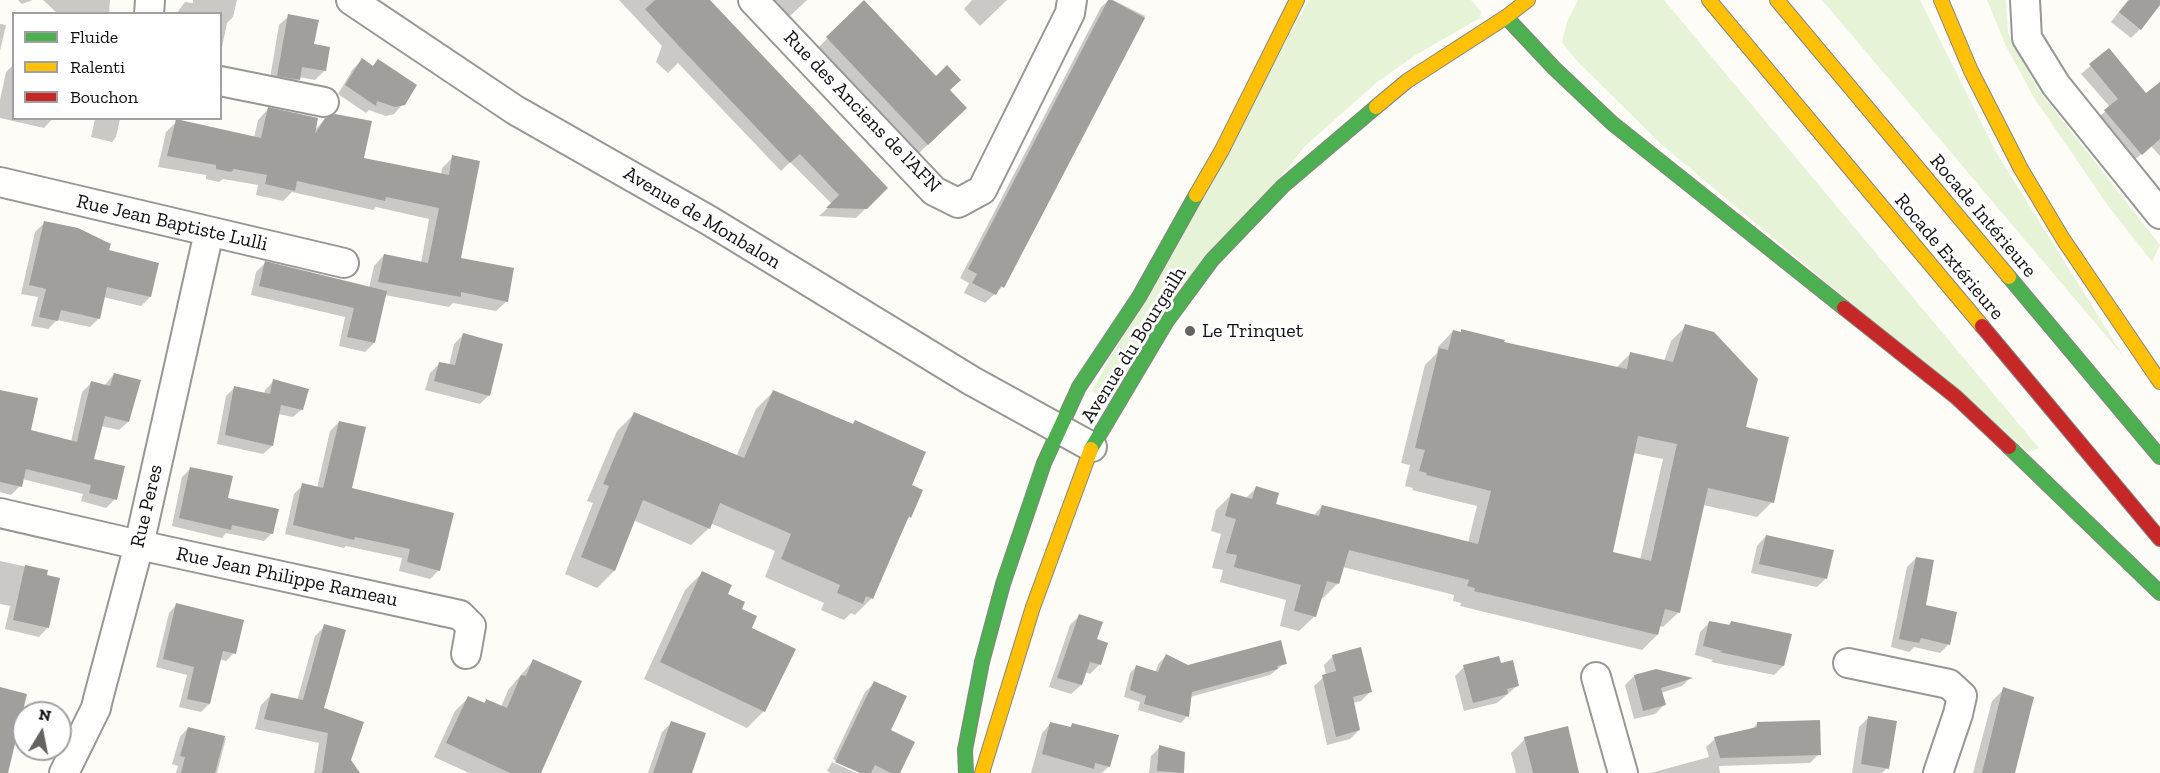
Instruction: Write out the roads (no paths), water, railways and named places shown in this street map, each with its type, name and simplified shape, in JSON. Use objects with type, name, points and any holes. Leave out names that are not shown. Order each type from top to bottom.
[{"type":"main road","name":"Avenue du Bourgailh","points":[[966,773],[965,750],[982,662],[1003,584],[1044,463],[1058,430],[1079,387],[1139,297],[1222,150],[1297,0]]},
{"type":"main road","name":"Avenue du Bourgailh","points":[[982,773],[1033,607],[1092,447],[1167,321],[1220,251],[1283,186],[1407,81],[1502,13],[1528,0]]},
{"type":"main road","name":"Rocade Extérieure","points":[[1709,0],[2160,539]]},
{"type":"main road","name":"Rocade Intérieure","points":[[1777,0],[2160,457]]},
{"type":"main road","points":[[1941,0],[1971,71],[2020,169],[2063,239],[2160,382]]},
{"type":"main road","points":[[1502,13],[1554,68],[1612,123],[1956,397],[2160,593]]},
{"type":"street","name":"Avenue de Monbalon","points":[[351,0],[515,110],[710,222],[972,381],[1092,447]]},
{"type":"street","name":"Rue des Anciens de l'AFN","points":[[753,0],[934,191],[958,203],[982,190],[1070,13],[1072,0]]},
{"type":"street","points":[[2025,0],[2027,38],[2056,86],[2160,214]]},
{"type":"street","points":[[222,81],[324,102]]},
{"type":"street","name":"Rue Jean Baptiste Lulli","points":[[0,182],[344,263]]},
{"type":"street","name":"Rue Peres","points":[[63,773],[96,708],[139,545],[209,232]]},
{"type":"street","name":"Rue Jean Philippe Rameau","points":[[0,513],[460,615],[471,626],[466,654]]},
{"type":"street","points":[[1848,663],[1949,684],[1962,696],[1938,773]]},
{"type":"street","points":[[1596,677],[1623,773]]},
{"type":"place","name":"Le Trinquet","points":[[1190,331]]}]
